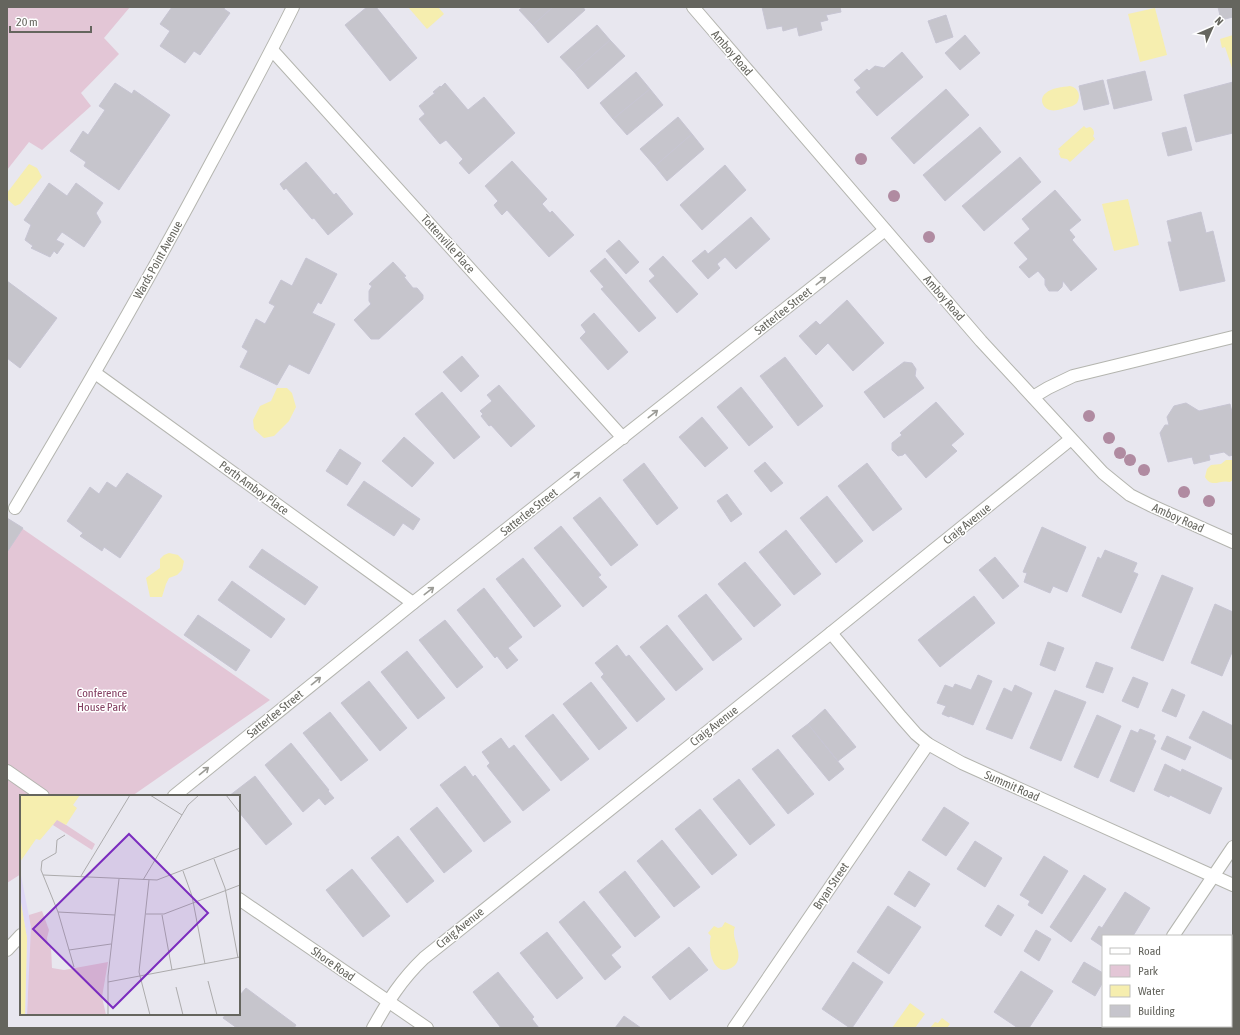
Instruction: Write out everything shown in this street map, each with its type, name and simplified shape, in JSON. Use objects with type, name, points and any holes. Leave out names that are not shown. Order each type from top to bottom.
[{"type":"street","name":"Wards Point Avenue","points":[[15,508],[95,373],[175,231],[272,50],[293,7]]},
{"type":"street","name":"Amboy Road","points":[[693,7],[981,341],[1103,473],[1130,495],[1150,506],[1233,542]]},
{"type":"street","name":"Tottenville Place","points":[[272,50],[623,438]]},
{"type":"street","name":"Satterlee Street","points":[[175,795],[413,603],[885,230]]},
{"type":"street","points":[[1032,397],[1073,376],[1233,338]]},
{"type":"street","name":"Perth Amboy Place","points":[[95,373],[413,603]]},
{"type":"street","name":"Craig Avenue","points":[[373,1028],[388,1001],[404,978],[436,947],[831,633],[1071,439]]},
{"type":"street","name":"Summit Road","points":[[831,633],[909,727],[928,744],[962,763],[1233,885]]},
{"type":"street","name":"Bryan Street","points":[[734,1028],[928,744]]},
{"type":"street","points":[[7,771],[42,795]]},
{"type":"street","points":[[1174,935],[1233,847]]},
{"type":"street","name":"Shore Road","points":[[240,900],[427,1028]]},
{"type":"street","points":[[7,950],[20,936]]},
{"type":"green space","points":[[7,7],[130,7],[104,38],[119,54],[81,93],[91,106],[42,150],[29,142],[7,170]]},
{"type":"green space","name":"Conference House Park","points":[[7,518],[270,700],[133,795],[20,795],[20,875],[7,883]]},
{"type":"water","points":[[408,7],[438,7],[444,14],[427,29]]},
{"type":"water","points":[[1155,8],[1167,55],[1140,62],[1128,14]]},
{"type":"water","points":[[1233,35],[1232,68],[1225,47],[1222,48],[1220,39]]},
{"type":"water","points":[[1070,86],[1077,90],[1079,98],[1077,103],[1072,106],[1056,110],[1047,109],[1043,105],[1043,97],[1048,91]]},
{"type":"water","points":[[1084,126],[1092,129],[1095,139],[1070,162],[1067,159],[1061,158],[1059,154],[1060,151],[1058,149]]},
{"type":"water","points":[[29,164],[37,168],[42,177],[20,204],[15,206],[8,200],[7,193]]},
{"type":"water","points":[[1128,199],[1139,245],[1114,251],[1102,204]]},
{"type":"water","points":[[277,388],[287,388],[292,393],[296,407],[289,421],[274,436],[264,438],[254,429],[253,420],[260,406],[271,401]]},
{"type":"water","points":[[1226,460],[1233,460],[1233,480],[1230,482],[1226,481],[1213,483],[1208,481],[1205,477],[1207,469],[1211,465],[1221,464]]},
{"type":"water","points":[[169,553],[178,555],[184,561],[182,570],[177,575],[169,578],[162,597],[150,597],[146,578],[160,568],[160,559]]},
{"type":"water","points":[[725,922],[735,927],[734,936],[739,955],[735,965],[732,968],[725,970],[720,969],[714,962],[710,951],[711,936],[708,933],[714,926],[718,928],[722,927]]},
{"type":"water","points":[[910,1003],[925,1014],[915,1028],[892,1028]]},
{"type":"water","points":[[942,1018],[950,1024],[947,1028],[930,1028],[935,1022],[938,1023]]},
{"type":"building","points":[[172,7],[225,7],[224,9],[230,13],[200,55],[194,51],[185,63],[160,46],[170,31],[160,24]]},
{"type":"building","points":[[367,7],[376,7],[417,58],[390,81],[345,25]]},
{"type":"building","points":[[523,7],[553,7],[533,25],[519,10]]},
{"type":"building","points":[[553,7],[583,7],[585,10],[548,43],[533,25]]},
{"type":"building","points":[[762,7],[840,7],[841,12],[826,15],[828,20],[820,22],[822,30],[799,36],[797,27],[783,31],[782,26],[767,29]]},
{"type":"building","points":[[1218,7],[1233,7],[1233,17],[1221,20]]},
{"type":"building","points":[[946,15],[953,37],[936,43],[928,21]]},
{"type":"building","points":[[597,25],[610,40],[574,72],[560,57]]},
{"type":"building","points":[[965,35],[980,53],[960,70],[945,53]]},
{"type":"building","points":[[610,40],[625,56],[588,89],[574,72]]},
{"type":"building","points":[[902,52],[923,77],[877,116],[856,92],[861,88],[854,80],[867,69],[869,71],[875,66],[884,68]]},
{"type":"building","points":[[1145,71],[1152,100],[1114,109],[1107,80]]},
{"type":"building","points":[[636,72],[650,89],[613,119],[600,103]]},
{"type":"building","points":[[1103,80],[1109,104],[1084,110],[1079,86]]},
{"type":"building","points":[[1233,82],[1233,133],[1196,142],[1184,95]]},
{"type":"building","points":[[115,83],[132,94],[134,90],[170,115],[119,190],[84,166],[86,162],[70,151],[83,131],[88,135],[105,110],[99,106]]},
{"type":"building","points":[[445,83],[468,110],[484,97],[515,133],[469,174],[459,163],[463,159],[446,140],[440,144],[419,119],[425,114],[419,106],[435,93],[433,92]]},
{"type":"building","points":[[650,89],[663,105],[627,135],[613,119]]},
{"type":"building","points":[[946,89],[969,115],[914,164],[891,138]]},
{"type":"building","points":[[678,117],[692,134],[655,166],[640,149]]},
{"type":"building","points":[[980,127],[1001,152],[945,201],[923,175]]},
{"type":"building","points":[[1186,127],[1192,150],[1168,156],[1162,133]]},
{"type":"building","points":[[692,134],[704,149],[667,181],[655,166]]},
{"type":"building","points":[[1020,157],[1041,182],[984,231],[962,206]]},
{"type":"building","points":[[512,161],[547,199],[542,204],[550,213],[552,211],[574,235],[549,257],[507,210],[502,215],[494,205],[498,201],[485,186]]},
{"type":"building","points":[[306,162],[334,195],[336,193],[353,214],[328,235],[314,218],[312,219],[286,188],[284,190],[280,184]]},
{"type":"building","points":[[725,165],[746,190],[702,230],[680,205]]},
{"type":"building","points":[[49,183],[67,196],[76,183],[103,203],[96,213],[101,222],[84,247],[62,232],[56,240],[64,244],[57,254],[54,251],[50,257],[31,248],[33,246],[25,240],[31,225],[24,220]]},
{"type":"building","points":[[1055,190],[1081,220],[1069,230],[1075,237],[1072,240],[1097,269],[1071,291],[1063,281],[1062,287],[1058,291],[1049,291],[1045,285],[1045,279],[1038,271],[1029,278],[1019,267],[1028,259],[1014,243],[1030,229],[1022,219]]},
{"type":"building","points":[[1201,212],[1206,233],[1213,231],[1225,281],[1180,291],[1168,242],[1172,242],[1167,221]]},
{"type":"building","points":[[751,217],[770,239],[736,269],[725,257],[717,264],[720,268],[708,279],[692,261],[705,250],[708,254]]},
{"type":"building","points":[[619,240],[639,262],[626,274],[606,251]]},
{"type":"building","points":[[663,256],[698,294],[677,313],[649,281],[655,276],[649,269]]},
{"type":"building","points":[[306,258],[337,274],[321,304],[318,302],[312,313],[335,324],[309,374],[289,364],[277,385],[240,367],[248,351],[242,347],[256,319],[265,324],[275,306],[269,303],[281,280],[292,286]]},
{"type":"building","points":[[605,258],[656,318],[639,332],[601,289],[604,287],[590,271]]},
{"type":"building","points":[[393,262],[406,276],[404,277],[413,288],[417,288],[423,295],[423,299],[379,339],[371,339],[354,320],[371,304],[369,301],[369,291],[372,286],[369,284]]},
{"type":"building","points":[[7,281],[57,318],[20,368],[7,358]]},
{"type":"building","points":[[847,300],[884,343],[853,371],[828,343],[816,355],[799,336],[816,321],[820,325]]},
{"type":"building","points":[[594,313],[628,352],[608,370],[580,338],[586,332],[581,325]]},
{"type":"building","points":[[462,356],[479,376],[461,392],[443,372]]},
{"type":"building","points":[[785,357],[823,406],[798,426],[760,376]]},
{"type":"building","points":[[904,362],[912,363],[916,369],[915,376],[924,388],[884,418],[864,392]]},
{"type":"building","points":[[499,385],[535,426],[511,447],[491,425],[489,426],[481,416],[483,414],[480,411],[492,401],[487,395]]},
{"type":"building","points":[[741,387],[773,427],[749,446],[717,407]]},
{"type":"building","points":[[442,392],[480,437],[454,459],[415,414]]},
{"type":"building","points":[[936,402],[964,434],[951,445],[957,451],[926,478],[905,453],[898,456],[892,450],[892,443],[902,435],[900,433]]},
{"type":"building","points":[[1186,403],[1199,411],[1230,404],[1233,416],[1233,455],[1229,456],[1224,452],[1209,455],[1210,460],[1194,464],[1192,457],[1168,462],[1160,433],[1165,425],[1169,425],[1167,417],[1174,406]]},
{"type":"building","points":[[702,417],[728,448],[705,467],[679,437]]},
{"type":"building","points":[[404,437],[434,463],[412,487],[382,461]]},
{"type":"building","points":[[340,449],[361,463],[347,485],[326,471]]},
{"type":"building","points":[[765,462],[783,483],[771,492],[754,471]]},
{"type":"building","points":[[644,463],[678,508],[657,525],[623,480]]},
{"type":"building","points":[[867,463],[902,509],[873,531],[838,486]]},
{"type":"building","points":[[127,473],[162,496],[120,558],[104,547],[102,551],[80,536],[83,533],[67,521],[90,487],[99,494],[107,482],[116,488]]},
{"type":"building","points":[[364,481],[420,519],[413,530],[403,523],[394,536],[347,505]]},
{"type":"building","points":[[727,494],[742,514],[731,522],[717,501]]},
{"type":"building","points":[[827,496],[863,541],[836,563],[800,518]]},
{"type":"building","points":[[600,497],[638,545],[611,566],[573,518]]},
{"type":"building","points":[[7,518],[23,528],[7,552]]},
{"type":"building","points":[[561,526],[601,575],[598,577],[607,587],[583,607],[534,548]]},
{"type":"building","points":[[1042,527],[1086,547],[1067,592],[1053,586],[1050,593],[1024,582],[1027,573],[1023,572]]},
{"type":"building","points":[[786,530],[821,574],[794,595],[759,552]]},
{"type":"building","points":[[262,549],[318,587],[305,605],[249,567]]},
{"type":"building","points":[[1105,550],[1137,563],[1133,572],[1138,574],[1121,613],[1082,596],[1098,557],[1101,559]]},
{"type":"building","points":[[995,557],[1019,586],[1003,599],[979,570]]},
{"type":"building","points":[[523,558],[561,606],[534,627],[496,579]]},
{"type":"building","points":[[745,562],[781,605],[754,627],[718,584]]},
{"type":"building","points":[[1162,575],[1193,588],[1163,661],[1131,648]]},
{"type":"building","points":[[232,581],[285,619],[271,638],[218,600]]},
{"type":"building","points":[[484,588],[522,637],[508,648],[518,660],[507,669],[497,656],[495,658],[457,610]]},
{"type":"building","points":[[706,594],[742,639],[713,661],[678,616]]},
{"type":"building","points":[[974,596],[995,623],[940,667],[918,640]]},
{"type":"building","points":[[1215,604],[1233,612],[1233,650],[1222,676],[1191,663]]},
{"type":"building","points":[[198,615],[250,650],[236,671],[184,635]]},
{"type":"building","points":[[445,620],[483,667],[457,688],[419,640]]},
{"type":"building","points":[[667,625],[703,669],[676,691],[640,647]]},
{"type":"building","points":[[1048,642],[1064,648],[1055,671],[1040,665]]},
{"type":"building","points":[[617,645],[626,657],[629,655],[665,699],[637,722],[601,677],[604,674],[595,663]]},
{"type":"building","points":[[407,651],[445,698],[418,719],[381,672]]},
{"type":"building","points":[[1096,662],[1113,668],[1103,693],[1086,687]]},
{"type":"building","points":[[978,675],[992,681],[973,725],[942,714],[946,706],[937,703],[945,685],[953,688],[955,684],[971,690]]},
{"type":"building","points":[[1133,677],[1148,683],[1138,708],[1122,701]]},
{"type":"building","points":[[369,681],[407,728],[380,751],[341,703]]},
{"type":"building","points":[[591,682],[627,728],[599,750],[563,704]]},
{"type":"building","points":[[1015,685],[1032,693],[1012,739],[986,729],[1004,688],[1012,692]]},
{"type":"building","points":[[1172,689],[1185,695],[1176,717],[1162,711]]},
{"type":"building","points":[[1055,690],[1086,702],[1061,761],[1030,748]]},
{"type":"building","points":[[825,709],[856,747],[838,761],[808,724]]},
{"type":"building","points":[[1203,711],[1233,726],[1233,760],[1189,738]]},
{"type":"building","points":[[330,712],[368,760],[341,781],[303,733]]},
{"type":"building","points":[[553,714],[589,759],[561,781],[525,736]]},
{"type":"building","points":[[1097,715],[1121,726],[1098,778],[1074,767]]},
{"type":"building","points":[[808,724],[844,769],[829,781],[792,736]]},
{"type":"building","points":[[1140,729],[1155,735],[1153,739],[1156,741],[1134,792],[1110,781],[1131,730],[1138,733]]},
{"type":"building","points":[[1167,736],[1191,747],[1185,760],[1161,749]]},
{"type":"building","points":[[501,738],[509,749],[514,745],[550,790],[523,811],[487,766],[490,763],[482,752]]},
{"type":"building","points":[[291,743],[334,798],[325,805],[319,798],[303,812],[265,765]]},
{"type":"building","points":[[778,749],[814,794],[788,814],[752,769]]},
{"type":"building","points":[[1165,764],[1181,772],[1182,769],[1222,788],[1210,814],[1170,795],[1169,797],[1154,790]]},
{"type":"building","points":[[465,766],[473,777],[475,775],[511,822],[484,842],[440,785]]},
{"type":"building","points":[[255,776],[292,824],[266,845],[240,813],[240,795],[230,795]]},
{"type":"building","points":[[739,779],[775,825],[750,845],[713,799]]},
{"type":"building","points":[[437,807],[472,851],[444,873],[410,829]]},
{"type":"building","points":[[944,807],[969,823],[946,856],[922,840]]},
{"type":"building","points":[[700,809],[737,855],[712,875],[675,829]]},
{"type":"building","points":[[398,836],[434,881],[407,903],[371,858]]},
{"type":"building","points":[[662,840],[700,887],[674,907],[637,861]]},
{"type":"building","points":[[975,841],[1002,858],[985,887],[957,869]]},
{"type":"building","points":[[1044,856],[1068,871],[1042,914],[1028,905],[1030,901],[1020,895]]},
{"type":"building","points":[[352,869],[390,916],[363,937],[326,890]]},
{"type":"building","points":[[625,871],[660,917],[635,937],[599,892]]},
{"type":"building","points":[[909,871],[930,884],[915,907],[894,894]]},
{"type":"building","points":[[1084,875],[1106,889],[1071,942],[1050,927]]},
{"type":"building","points":[[1125,892],[1150,908],[1134,935],[1102,935],[1102,946],[1091,939],[1099,926],[1102,928]]},
{"type":"building","points":[[584,901],[621,947],[611,955],[621,967],[605,980],[559,922]]},
{"type":"building","points":[[998,905],[1014,915],[1001,936],[985,926]]},
{"type":"building","points":[[888,906],[921,927],[889,974],[857,952]]},
{"type":"building","points":[[1036,930],[1051,939],[1039,961],[1024,951]]},
{"type":"building","points":[[547,932],[583,978],[557,999],[520,953]]},
{"type":"building","points":[[1232,942],[1233,943],[1232,966]]},
{"type":"building","points":[[689,947],[708,970],[670,1000],[652,977]]},
{"type":"building","points":[[853,962],[883,982],[852,1028],[850,1028],[822,1009]]},
{"type":"building","points":[[1084,962],[1102,972],[1102,984],[1095,996],[1072,982]]},
{"type":"building","points":[[1021,971],[1053,991],[1029,1028],[1018,1028],[994,1012]]},
{"type":"building","points":[[498,972],[534,1017],[532,1019],[539,1028],[501,1028],[473,992]]},
{"type":"building","points":[[1233,986],[1233,999],[1232,998]]},
{"type":"building","points":[[246,988],[296,1025],[294,1028],[237,1028],[223,1018],[225,1015],[240,1015],[240,995]]},
{"type":"building","points":[[624,1016],[641,1028],[615,1028]]},
{"type":"building","points":[[1208,1027],[1209,1028],[1182,1028]]}]
